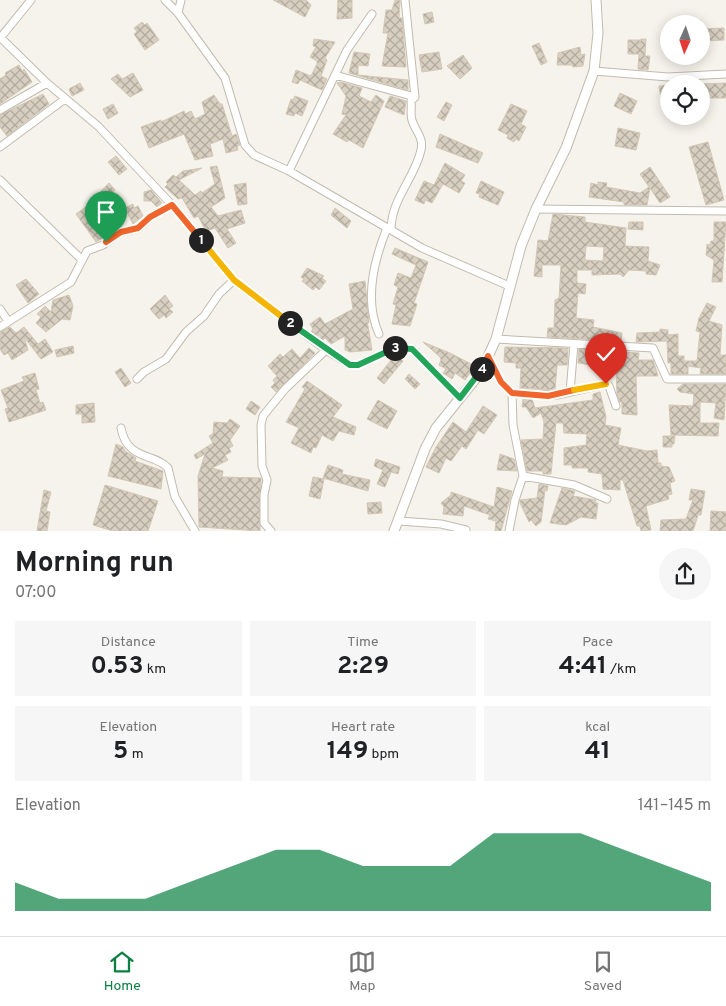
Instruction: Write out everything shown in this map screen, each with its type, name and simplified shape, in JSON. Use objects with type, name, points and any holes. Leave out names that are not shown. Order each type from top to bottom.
[{"type":"street","points":[[31,0],[0,37],[47,83],[99,127],[172,205],[234,280],[326,350],[350,365],[358,365],[394,348],[412,349],[460,398]]},
{"type":"street","points":[[165,0],[178,13],[224,78],[245,145],[254,155],[290,171],[422,248],[509,286]]},
{"type":"street","points":[[178,13],[181,0]]},
{"type":"street","points":[[379,334],[372,314],[375,264],[397,202],[421,150],[420,136],[411,119],[411,101],[415,97],[405,0]]},
{"type":"street","points":[[394,531],[424,449],[436,428],[481,372],[496,339],[521,246],[536,209],[566,148],[594,72],[598,33],[596,0]]},
{"type":"street","points":[[290,171],[352,42],[372,14]]},
{"type":"street","points":[[594,72],[668,77],[726,74]]},
{"type":"street","points":[[335,75],[415,97]]},
{"type":"street","points":[[0,110],[47,83]]},
{"type":"street","points":[[0,147],[65,99]]},
{"type":"street","points":[[0,180],[81,259]]},
{"type":"street","points":[[0,326],[71,282],[79,268],[81,259],[87,251],[103,245],[121,232],[138,228],[150,217],[172,205]]},
{"type":"street","points":[[536,209],[726,211]]},
{"type":"street","points":[[137,380],[144,372],[166,359],[186,332],[204,316],[219,294],[234,280]]},
{"type":"street","points":[[0,309],[8,321]]},
{"type":"street","points":[[496,339],[653,348],[667,379],[726,379]]},
{"type":"street","points":[[570,392],[574,344]]},
{"type":"street","points":[[271,531],[264,522],[266,514],[264,495],[268,480],[262,466],[261,424],[263,416],[286,389],[326,350]]},
{"type":"street","points":[[488,356],[501,382],[512,393],[548,396],[606,384],[609,386],[616,406]]},
{"type":"street","points":[[509,531],[515,500],[523,476],[513,425],[512,393]]},
{"type":"street","points":[[121,428],[126,441],[133,449],[168,468],[175,497],[195,531]]},
{"type":"street","points":[[523,476],[574,485],[607,499]]},
{"type":"street","points":[[399,521],[441,524],[466,530]]},
{"type":"building","points":[[273,0],[306,0],[311,5],[305,17]]},
{"type":"building","points":[[338,0],[352,0],[352,18],[337,19]]},
{"type":"building","points":[[395,0],[400,0],[399,18],[402,18],[406,67],[382,66],[388,33],[383,33],[386,10],[392,10]]},
{"type":"building","points":[[432,12],[434,22],[425,24],[423,14]]},
{"type":"building","points":[[142,22],[145,25],[147,23],[159,40],[145,50],[134,34],[137,32],[134,28]]},
{"type":"building","points":[[724,28],[724,40],[710,41],[710,29]]},
{"type":"building","points":[[314,39],[335,42],[325,58],[327,60],[321,76],[327,79],[322,90],[300,80],[298,84],[292,82],[296,70],[311,76],[317,64],[317,61],[310,57],[316,47],[313,46]]},
{"type":"building","points":[[641,39],[646,39],[645,56],[650,56],[648,70],[638,69],[639,54],[628,54],[628,40],[640,40],[640,44]]},
{"type":"building","points":[[539,43],[547,62],[541,65],[532,46]]},
{"type":"building","points":[[580,47],[581,55],[585,54],[583,66],[557,65],[558,53]]},
{"type":"building","points":[[354,52],[370,54],[368,66],[358,65],[358,75],[408,80],[408,90],[349,73]]},
{"type":"building","points":[[439,52],[442,69],[422,72],[419,55]]},
{"type":"building","points":[[463,55],[472,68],[460,79],[447,66]]},
{"type":"building","points":[[19,65],[22,71],[24,69],[32,82],[0,104],[0,79],[6,75],[5,73]]},
{"type":"building","points":[[133,73],[143,90],[130,97],[111,79],[118,74],[122,79]]},
{"type":"building","points":[[340,82],[362,88],[359,96],[371,102],[376,95],[384,101],[363,148],[333,134],[346,115],[342,114],[346,96],[337,83]]},
{"type":"building","points":[[80,83],[84,90],[72,96],[69,89]]},
{"type":"building","points":[[726,83],[726,98],[710,98],[710,84]]},
{"type":"building","points":[[620,93],[637,101],[631,114],[614,106]]},
{"type":"building","points":[[43,94],[49,104],[7,136],[0,127],[0,115]]},
{"type":"building","points":[[214,95],[222,104],[232,136],[236,134],[240,145],[237,146],[238,150],[226,153],[223,139],[210,144],[213,156],[195,160],[184,134],[149,148],[141,127],[161,120],[161,122],[184,111],[185,114],[191,111],[195,119],[205,114],[202,102]]},
{"type":"building","points":[[295,96],[308,101],[302,116],[295,113],[294,116],[286,114],[291,99],[293,100]]},
{"type":"building","points":[[390,96],[406,101],[404,115],[385,107]]},
{"type":"building","points":[[446,102],[452,105],[444,121],[437,117]]},
{"type":"building","points":[[113,104],[118,113],[108,119],[103,109]]},
{"type":"building","points":[[511,104],[527,111],[521,124],[526,127],[519,141],[516,139],[514,142],[507,138],[508,135],[498,130]]},
{"type":"building","points":[[618,128],[640,133],[636,150],[615,146]]},
{"type":"building","points":[[440,134],[483,153],[478,163],[436,147]]},
{"type":"building","points":[[708,142],[724,200],[706,205],[689,147]]},
{"type":"building","points":[[116,156],[127,169],[119,175],[108,162]]},
{"type":"building","points":[[445,163],[465,175],[461,181],[465,183],[459,193],[443,184],[432,203],[425,200],[424,204],[415,200],[424,181],[434,185]]},
{"type":"building","points":[[217,166],[225,198],[211,207],[218,216],[241,210],[245,223],[227,229],[236,243],[228,248],[215,228],[206,231],[198,216],[194,218],[182,198],[178,199],[165,187],[168,184],[166,182],[173,175],[176,177],[183,171],[202,168],[179,180],[195,195],[201,191],[202,193],[215,184],[210,167]]},
{"type":"building","points":[[650,167],[670,197],[660,203],[650,188],[647,205],[624,205],[624,202],[589,197],[591,183],[598,185],[598,182],[607,183],[606,187],[640,193],[649,187],[640,174]]},
{"type":"building","points":[[481,181],[504,192],[498,205],[479,197],[480,194],[476,193]]},
{"type":"building","points":[[109,183],[115,190],[103,200],[122,226],[96,242],[76,214],[87,206]]},
{"type":"building","points":[[246,183],[247,204],[238,205],[234,185]]},
{"type":"building","points":[[151,190],[162,203],[157,207],[151,201],[144,201],[144,192]]},
{"type":"building","points":[[133,204],[134,208],[138,206],[143,216],[133,224],[125,208]]},
{"type":"building","points":[[335,208],[351,221],[347,228],[331,215]]},
{"type":"building","points":[[553,214],[585,217],[585,222],[626,228],[625,246],[649,247],[648,261],[660,265],[656,275],[646,274],[646,271],[629,270],[623,277],[620,274],[592,275],[592,270],[577,270],[577,283],[586,284],[585,294],[578,293],[576,318],[594,320],[593,327],[622,333],[621,341],[547,337],[548,328],[554,328],[555,300],[559,298],[561,265],[542,265],[542,277],[534,276],[538,240],[548,241]],"holes":[[[586,246],[604,247],[603,261],[585,260]]]},
{"type":"building","points":[[629,222],[643,222],[643,230],[628,229]]},
{"type":"building","points":[[714,222],[726,222],[722,282],[712,282],[714,260],[706,255],[707,244],[710,245],[711,241],[714,241]]},
{"type":"building","points":[[395,248],[428,262],[414,303],[417,304],[410,326],[392,324],[396,305],[393,304],[398,287],[394,285],[398,273],[411,278],[416,265],[392,254]]},
{"type":"building","points":[[307,268],[324,276],[322,278],[326,281],[319,290],[316,287],[313,290],[302,281],[304,279],[301,277]]},
{"type":"building","points":[[26,279],[39,294],[28,303],[16,285]]},
{"type":"building","points":[[365,281],[369,323],[367,320],[372,350],[350,352],[345,350],[345,336],[331,344],[325,338],[322,341],[311,332],[313,329],[310,324],[320,317],[325,324],[353,309],[349,284]]},
{"type":"building","points":[[69,295],[73,306],[70,320],[62,319],[46,332],[36,323],[41,317],[37,314],[45,306],[51,312],[53,300]]},
{"type":"building","points":[[165,295],[173,306],[169,309],[173,312],[166,318],[164,315],[159,319],[150,309]]},
{"type":"building","points":[[707,303],[716,307],[709,321],[722,325],[720,355],[726,355],[726,374],[700,374],[701,368],[688,366],[688,374],[671,374],[671,363],[668,363],[667,341],[636,342],[637,333],[660,332],[660,329],[668,330],[668,335],[678,334],[678,356],[684,356],[684,361],[697,361],[700,332],[696,331],[699,318]]},
{"type":"building","points":[[10,327],[16,333],[24,327],[38,344],[45,339],[53,352],[41,359],[24,337],[28,350],[12,360],[8,353],[4,355],[0,349],[0,332]]},
{"type":"building","points":[[423,342],[475,366],[465,380],[455,373],[452,379],[443,373],[446,369],[439,365],[440,357]]},
{"type":"building","points":[[73,346],[74,353],[57,357],[55,350]]},
{"type":"building","points":[[505,347],[568,348],[567,365],[557,365],[555,390],[520,388],[521,368],[516,368],[516,363],[504,362]]},
{"type":"building","points":[[309,348],[315,353],[276,392],[271,387],[275,383],[273,380],[277,376],[268,366],[280,354],[283,357],[292,349],[300,358]]},
{"type":"building","points":[[579,349],[639,353],[638,360],[653,360],[658,376],[636,376],[637,415],[622,414],[622,402],[620,402],[617,394],[616,369],[591,367],[591,365],[578,363]]},
{"type":"building","points":[[395,355],[403,361],[384,384],[377,378]]},
{"type":"building","points":[[121,368],[131,383],[125,387],[115,372]]},
{"type":"building","points":[[35,373],[39,389],[36,390],[40,403],[43,402],[46,410],[9,422],[5,409],[8,408],[1,390],[24,381],[22,377]]},
{"type":"building","points":[[409,374],[420,384],[415,389],[405,379]]},
{"type":"building","points":[[307,381],[342,405],[333,417],[356,427],[354,435],[339,431],[333,441],[322,435],[316,448],[313,447],[311,453],[291,443],[299,428],[286,422],[305,389],[302,387]]},
{"type":"building","points":[[683,384],[726,384],[724,420],[714,418],[716,403],[700,402],[700,423],[719,423],[718,436],[671,435],[669,405],[693,406],[694,394],[680,392],[677,389]]},
{"type":"building","points":[[600,392],[606,417],[605,425],[621,428],[618,445],[647,451],[657,450],[658,463],[661,463],[661,466],[669,467],[675,481],[670,483],[672,494],[668,495],[669,499],[646,506],[651,530],[641,531],[640,526],[637,526],[623,480],[620,480],[620,490],[603,489],[602,474],[588,472],[588,468],[572,468],[572,465],[564,465],[564,448],[586,445],[587,434],[564,433],[563,423],[556,423],[551,474],[543,474],[543,471],[527,471],[521,440],[543,439],[544,422],[541,413],[533,418],[526,407],[522,407],[523,399],[532,399],[535,408],[593,400],[593,394]]},
{"type":"building","points":[[378,400],[397,411],[387,429],[367,419]]},
{"type":"building","points":[[251,401],[260,407],[255,415],[246,409]]},
{"type":"building","points":[[94,403],[95,422],[82,423],[82,414],[76,414],[76,405]]},
{"type":"building","points":[[483,406],[497,415],[484,434],[478,430],[466,449],[462,446],[451,461],[446,458],[439,473],[426,467],[436,447],[453,422],[466,432]]},
{"type":"building","points":[[230,419],[240,426],[230,440],[233,446],[229,448],[231,452],[225,455],[228,460],[212,468],[223,471],[222,477],[261,478],[260,531],[199,527],[198,476],[205,454],[196,459],[194,455],[213,443],[209,436],[213,434],[214,422],[227,423]]},
{"type":"building","points":[[663,436],[675,436],[672,447],[663,447]]},
{"type":"building","points":[[116,444],[123,447],[125,451],[136,458],[135,461],[163,471],[161,489],[108,476]]},
{"type":"building","points":[[500,454],[514,459],[517,471],[497,470]]},
{"type":"building","points":[[376,459],[400,467],[398,474],[391,472],[385,487],[377,484],[383,470],[374,466]]},
{"type":"building","points":[[328,465],[343,470],[342,474],[370,480],[368,491],[323,478]]},
{"type":"building","points":[[313,477],[324,479],[320,499],[309,496]]},
{"type":"building","points":[[539,484],[548,486],[547,491],[545,490],[541,522],[536,526],[531,520],[529,522],[520,500],[537,498]]},
{"type":"building","points":[[105,485],[158,501],[148,531],[113,531],[93,525]]},
{"type":"building","points":[[497,487],[512,491],[501,531],[495,531],[496,521],[488,519],[490,515],[464,506],[463,516],[443,514],[444,507],[441,503],[451,495],[451,492],[494,507]]},
{"type":"building","points":[[562,488],[575,491],[573,496],[596,500],[595,503],[598,503],[596,519],[581,517],[566,525],[550,523]]},
{"type":"building","points":[[691,489],[705,491],[701,515],[698,515],[693,531],[660,531],[661,520],[686,519],[693,500],[689,500]]},
{"type":"building","points":[[44,490],[51,492],[46,511],[50,512],[47,531],[37,531]]},
{"type":"building","points":[[381,502],[382,513],[368,514],[367,503]]},
{"type":"building","points":[[711,511],[726,512],[726,531],[710,531]]},
{"type":"route","points":[[106,242],[121,232],[138,228],[150,217],[172,205],[234,280],[326,350],[350,365],[358,365],[382,352],[394,348],[412,349],[460,398],[481,372],[488,356],[494,370],[507,390],[519,395],[557,395],[593,385],[606,384]]}]
